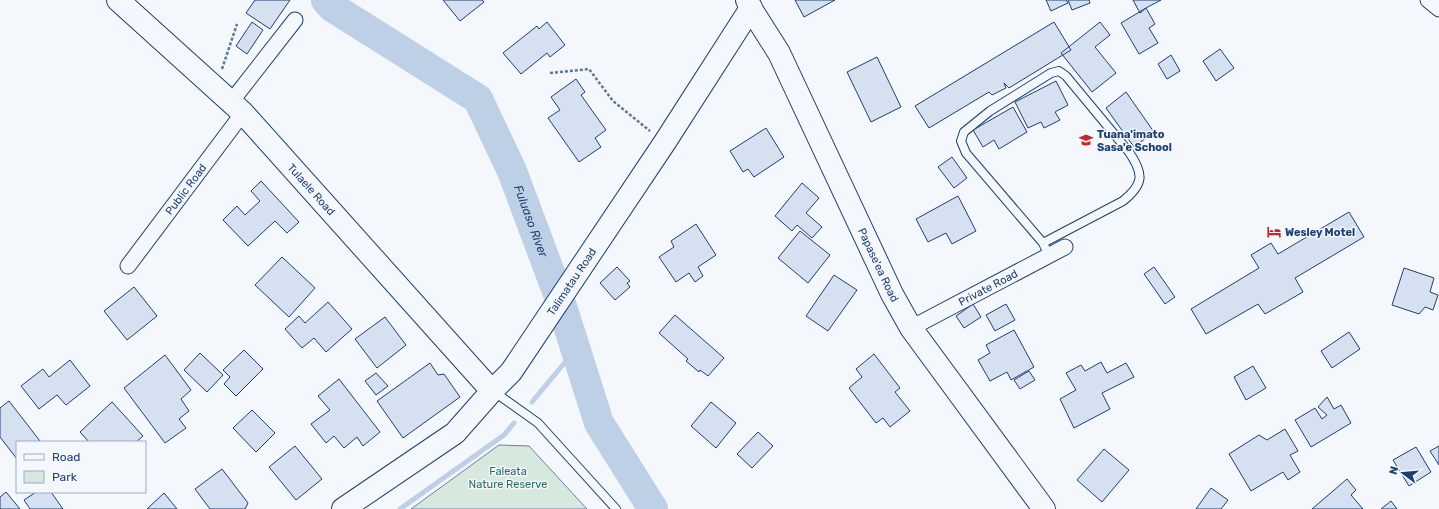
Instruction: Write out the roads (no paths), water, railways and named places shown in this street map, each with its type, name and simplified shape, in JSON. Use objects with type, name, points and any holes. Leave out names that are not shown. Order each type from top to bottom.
[{"type":"main road","name":"Tulaele Road","points":[[118,0],[230,101],[492,390]]},
{"type":"main road","name":"Talimatau Road","points":[[343,509],[455,433],[492,390],[511,372],[665,142],[749,4]]},
{"type":"main road","name":"Papase'ea Road","points":[[749,4],[779,53],[892,294],[911,328],[1044,509]]},
{"type":"street","points":[[1428,0],[1439,9]]},
{"type":"street","name":"Public Road","points":[[128,266],[230,101],[296,20]]},
{"type":"street","name":"Private Road","points":[[911,328],[1046,249],[1065,247]]},
{"type":"lane","points":[[1059,71],[1066,76],[1128,152],[1136,163],[1140,174],[1139,183],[1133,193],[1123,201],[1046,249],[966,153],[961,141],[964,132],[990,111],[1051,73],[1059,71]]},
{"type":"lane","points":[[492,390],[538,423],[616,509]]},
{"type":"waterway","name":"Fuluaso River","points":[[326,0],[332,7],[478,99],[512,171],[558,294],[599,423],[653,509]]},
{"type":"waterway","points":[[532,402],[576,349]]},
{"type":"waterway","points":[[400,509],[504,435],[514,423]]},
{"type":"place","name":"Tuana'imato Sasa'e School","points":[[1086,140]]},
{"type":"place","name":"Wesley Motel","points":[[1274,232]]},
{"type":"park label","name":"Faleata Nature Reserve","points":[[508,477]]}]
